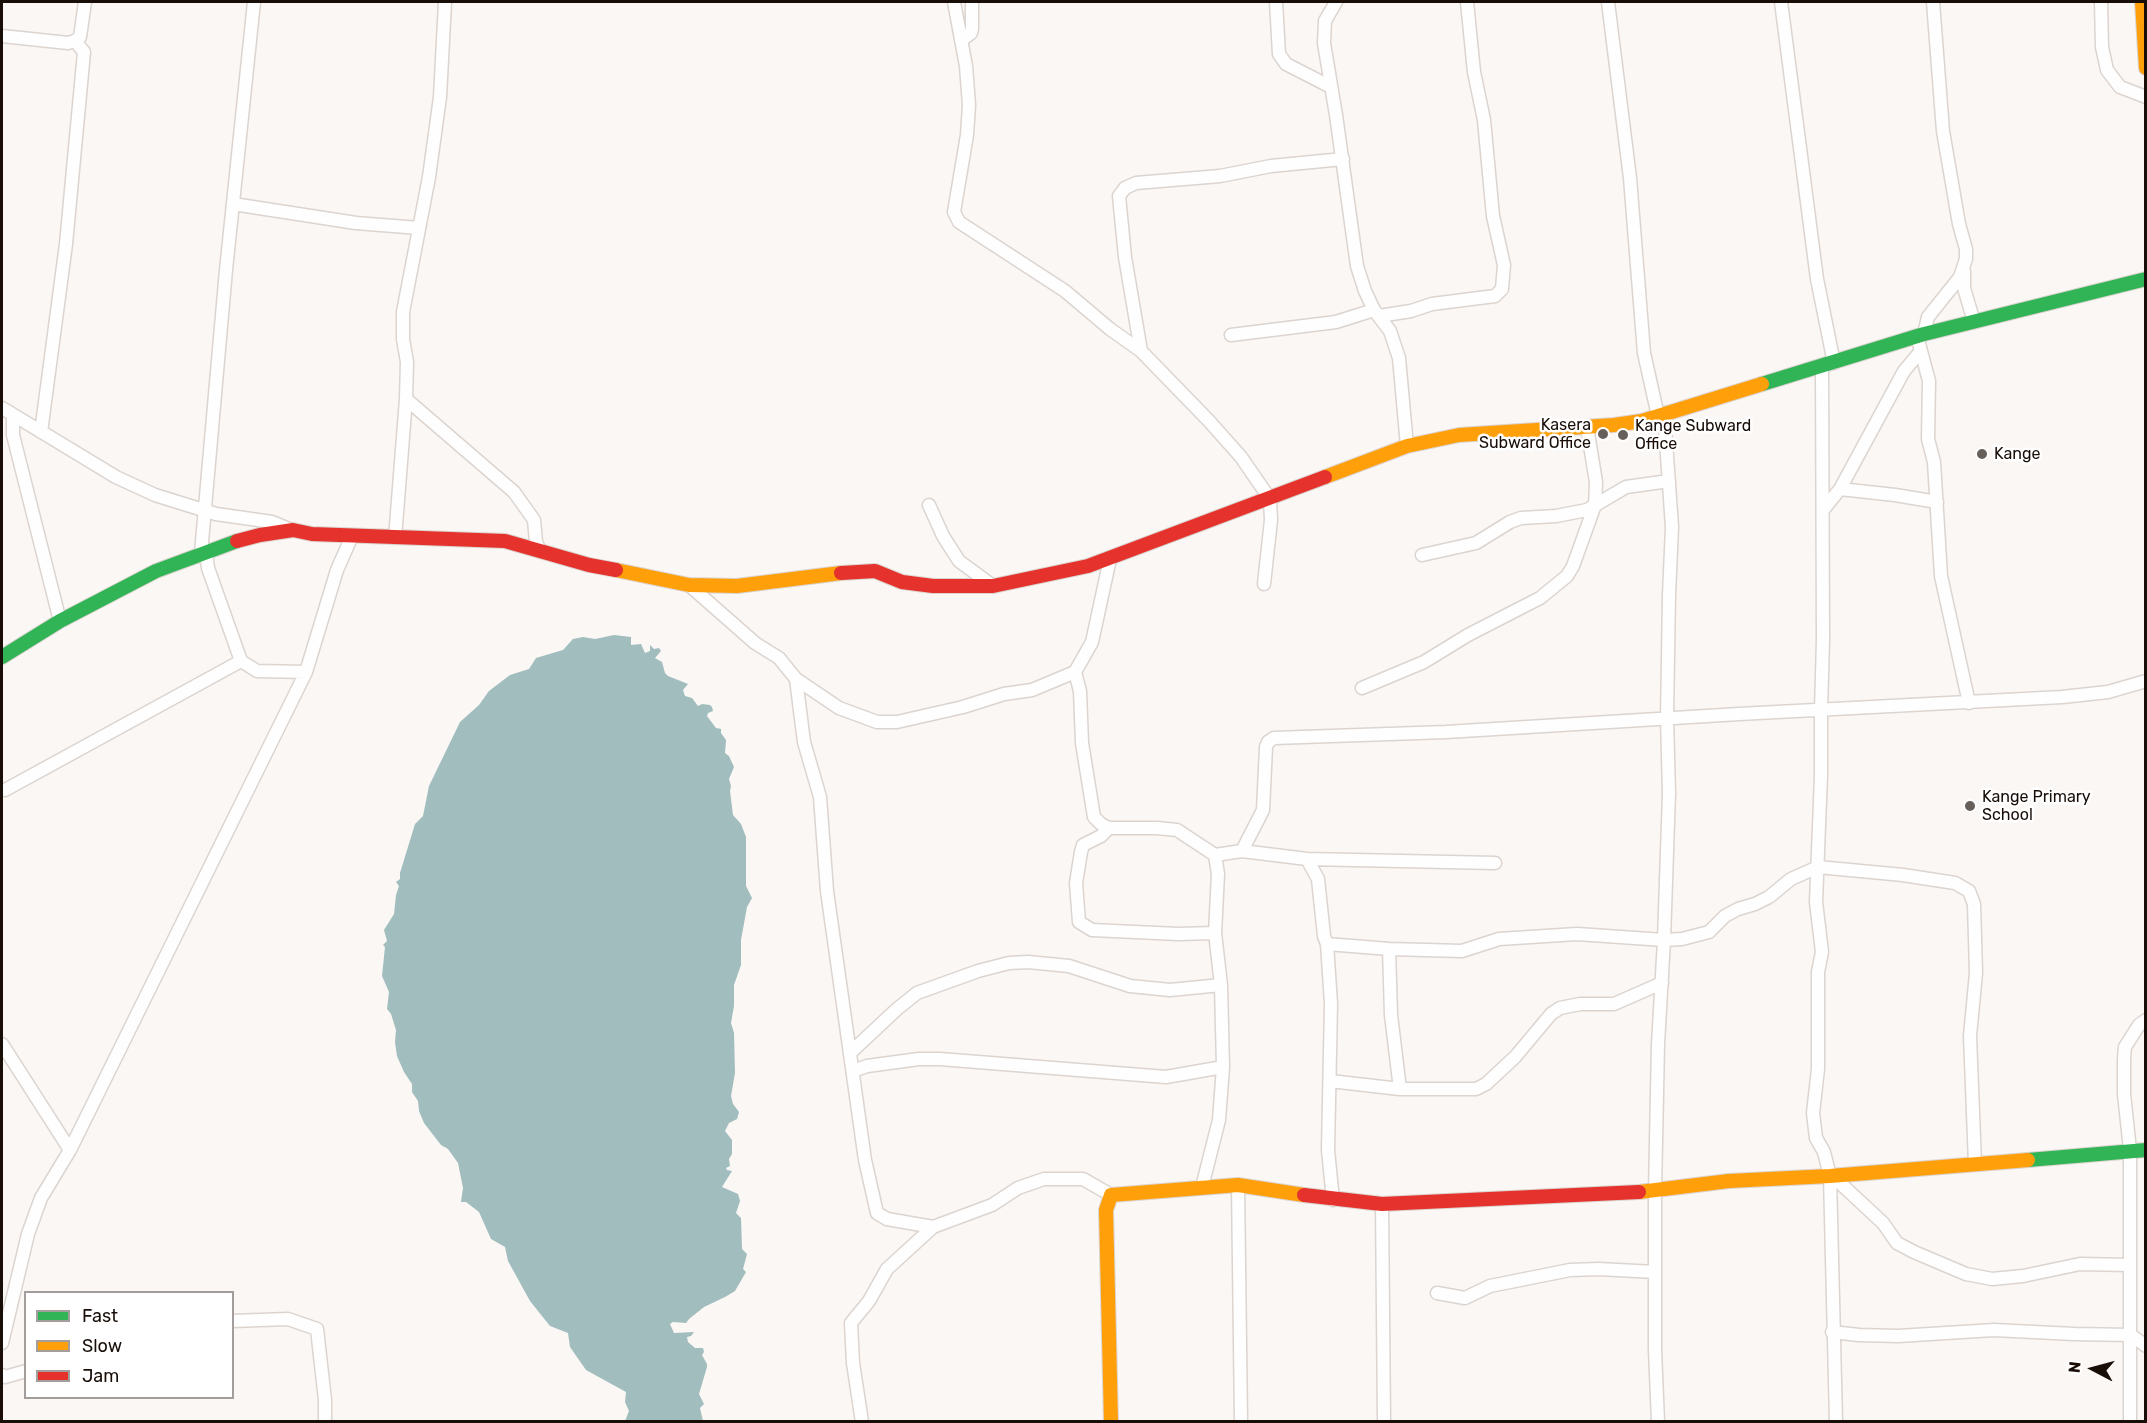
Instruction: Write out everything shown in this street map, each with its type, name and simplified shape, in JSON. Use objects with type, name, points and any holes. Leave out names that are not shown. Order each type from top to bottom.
[{"type":"main road","points":[[2142,2],[2145,69]]},
{"type":"main road","points":[[2,657],[60,621],[156,571],[220,546],[260,535],[293,530],[312,534],[505,542],[589,565],[689,585],[737,586],[853,571],[875,571],[902,582],[933,586],[993,586],[1088,567],[1407,446],[1459,435],[1642,421],[1921,335],[2145,279]]},
{"type":"main road","points":[[1111,1422],[1106,1210],[1111,1195],[1238,1185],[1333,1200],[1382,1204],[1655,1191],[1729,1181],[1830,1177],[1871,1171],[2145,1150]]},
{"type":"street","points":[[2,36],[68,43],[75,41],[80,37],[85,2]]},
{"type":"street","points":[[254,2],[201,553],[206,552],[208,568],[241,661],[257,671],[306,672]]},
{"type":"street","points":[[395,538],[406,399],[407,362],[403,339],[403,312],[429,177],[440,97],[445,2]]},
{"type":"street","points":[[954,2],[966,66],[969,105],[967,135],[955,199],[954,212],[959,222],[1065,291],[1110,329],[1141,351],[1225,439],[1270,499],[1271,520],[1264,584]]},
{"type":"street","points":[[961,40],[971,33],[972,2]]},
{"type":"street","points":[[1276,2],[1279,54],[1286,64],[1331,87]]},
{"type":"street","points":[[1336,2],[1325,21],[1324,43],[1343,159],[1357,266],[1365,291],[1376,313],[1390,332],[1399,358],[1407,446]]},
{"type":"street","points":[[1231,335],[1336,322],[1376,313],[1411,311],[1432,304],[1496,296],[1502,289],[1504,265],[1494,216],[1484,120],[1474,72],[1467,2]]},
{"type":"street","points":[[1608,2],[1630,178],[1644,353],[1661,414],[1672,527],[1667,718],[1669,793],[1658,1044],[1655,1191],[1658,1422]]},
{"type":"street","points":[[1781,2],[1828,365],[1823,510],[1824,640],[1821,775],[1816,902],[1822,952],[1818,972],[1818,1069],[1813,1113],[1816,1138],[1824,1152],[1830,1177],[1836,1422]]},
{"type":"street","points":[[1933,2],[1943,131],[1959,224],[1966,249],[1964,288],[1974,322]]},
{"type":"street","points":[[2101,2],[2103,47],[2107,70],[2121,87],[2145,97]]},
{"type":"street","points":[[41,432],[66,244],[84,52],[75,41]]},
{"type":"street","points":[[1141,351],[1125,257],[1119,196],[1125,188],[1136,183],[1220,176],[1271,166],[1343,159]]},
{"type":"street","points":[[233,204],[356,223],[419,228]]},
{"type":"street","points":[[1964,268],[1960,277],[1928,317],[1921,335],[1920,352],[1929,381],[1928,440],[1934,462],[1941,576],[1969,703]]},
{"type":"street","points":[[1823,510],[1840,489],[1904,371],[1920,352]]},
{"type":"street","points":[[406,399],[514,492],[534,520],[536,542],[540,551]]},
{"type":"street","points":[[2,408],[116,477],[155,495],[216,514],[272,522],[293,530]]},
{"type":"street","points":[[13,415],[13,435],[60,621]]},
{"type":"street","points":[[1362,688],[1424,662],[1468,635],[1540,598],[1567,576],[1573,566],[1595,505],[1596,482],[1587,427]]},
{"type":"street","points":[[1422,555],[1476,543],[1510,522],[1521,518],[1556,516],[1587,510],[1626,487],[1669,481]]},
{"type":"street","points":[[1840,489],[1937,502]]},
{"type":"street","points":[[928,505],[959,561],[993,586]]},
{"type":"street","points":[[2,1343],[28,1234],[41,1198],[70,1150],[306,672],[337,570],[352,536]]},
{"type":"street","points":[[689,585],[755,643],[779,658],[796,679],[839,708],[877,722],[897,722],[963,707],[1004,694],[1032,690],[1075,672],[1092,642],[1110,559]]},
{"type":"street","points":[[5,790],[241,661]]},
{"type":"street","points":[[1075,672],[1080,691],[1082,743],[1094,816],[1101,825],[1109,828],[1177,830],[1215,855],[1242,851],[1307,859],[1495,863]]},
{"type":"street","points":[[796,679],[804,742],[820,797],[827,891],[865,1160],[877,1213],[887,1219],[933,1227]]},
{"type":"street","points":[[1242,851],[1263,810],[1266,747],[1268,742],[1274,738],[1446,732],[2062,698],[2108,692],[2145,681]]},
{"type":"street","points":[[1109,828],[1101,836],[1083,845],[1076,883],[1079,922],[1092,930],[1178,934],[1215,933]]},
{"type":"street","points":[[1202,1187],[1220,1120],[1223,1067],[1221,985],[1215,933],[1218,874],[1215,855]]},
{"type":"street","points":[[1307,859],[1318,879],[1324,936],[1328,944],[1331,1004],[1328,1150],[1333,1200]]},
{"type":"street","points":[[1328,944],[1389,949],[1462,951],[1499,939],[1577,934],[1664,940],[1702,935],[1709,932],[1725,916],[1770,897],[1791,879],[1818,867],[1903,875],[1955,883],[1969,891],[1974,904],[1976,973],[1970,1036],[1975,1164]]},
{"type":"street","points":[[1389,949],[1391,1015],[1400,1089]]},
{"type":"street","points":[[850,1053],[917,993],[978,971],[1009,963],[1028,962],[1069,966],[1130,986],[1170,990],[1221,985]]},
{"type":"street","points":[[1330,1081],[1400,1089],[1476,1089],[1486,1084],[1515,1057],[1551,1014],[1560,1008],[1580,1004],[1614,1004],[1662,983]]},
{"type":"street","points":[[2130,1422],[2130,1150],[2124,1094],[2125,1047],[2139,1025],[2145,1020]]},
{"type":"street","points":[[2,1044],[70,1150]]},
{"type":"street","points":[[853,1071],[867,1066],[930,1059],[1166,1077],[1223,1067]]},
{"type":"street","points":[[1830,1177],[1840,1183],[1883,1223],[1897,1243],[1966,1274],[1992,1279],[2023,1276],[2080,1264],[2130,1265]]},
{"type":"street","points":[[862,1422],[853,1363],[851,1323],[868,1301],[887,1269],[933,1227],[992,1205],[1018,1188],[1044,1179],[1083,1179],[1111,1195]]},
{"type":"street","points":[[1238,1185],[1241,1422]]},
{"type":"street","points":[[1382,1204],[1384,1422]]},
{"type":"street","points":[[1437,1293],[1465,1298],[1490,1286],[1570,1270],[1655,1272]]},
{"type":"street","points":[[234,1321],[288,1319],[317,1329],[325,1400],[325,1422]]},
{"type":"street","points":[[1832,1332],[1898,1336],[1994,1330],[2131,1335],[2145,1346]]},
{"type":"street","points":[[2,1376],[24,1372]]},
{"type":"water","points":[[614,635],[631,637],[631,645],[641,644],[645,653],[650,651],[650,645],[654,649],[659,648],[661,651],[655,658],[662,662],[665,673],[688,684],[683,690],[685,696],[692,698],[698,706],[702,704],[712,707],[713,711],[707,716],[716,728],[721,729],[726,740],[725,753],[734,767],[729,779],[733,815],[741,824],[746,837],[746,886],[752,898],[747,907],[741,940],[741,965],[734,985],[731,1023],[734,1033],[735,1073],[731,1096],[739,1112],[737,1119],[729,1123],[725,1131],[732,1140],[730,1166],[726,1168],[732,1171],[722,1187],[738,1194],[740,1201],[736,1213],[741,1218],[742,1249],[747,1254],[743,1269],[746,1272],[735,1291],[704,1307],[686,1323],[673,1322],[670,1324],[674,1333],[694,1332],[687,1337],[688,1342],[695,1348],[703,1348],[702,1355],[707,1367],[699,1394],[704,1404],[700,1408],[703,1421],[625,1421],[629,1411],[625,1402],[626,1392],[586,1370],[570,1347],[568,1333],[550,1326],[530,1301],[508,1261],[505,1247],[491,1239],[479,1212],[466,1202],[461,1202],[463,1188],[458,1163],[424,1123],[418,1101],[412,1092],[412,1084],[397,1056],[396,1030],[387,1009],[389,992],[382,976],[385,947],[383,945],[387,941],[384,930],[394,914],[399,886],[396,882],[400,879],[415,824],[423,816],[429,786],[460,722],[479,705],[489,691],[510,675],[529,669],[536,658],[563,650],[573,639],[583,637],[595,639]]},
{"type":"traffic: fast","points":[[1762,384],[1924,334],[2146,279]]},
{"type":"traffic: fast","points":[[2,657],[60,621],[156,571],[237,541]]},
{"type":"traffic: fast","points":[[2028,1160],[2146,1150]]},
{"type":"traffic: slow","points":[[2142,2],[2146,68]]},
{"type":"traffic: slow","points":[[1325,477],[1407,446],[1459,435],[1614,425],[1642,421],[1762,384]]},
{"type":"traffic: slow","points":[[616,570],[689,585],[737,586],[841,573]]},
{"type":"traffic: slow","points":[[1639,1192],[1729,1181],[1830,1176],[2028,1160]]},
{"type":"traffic: slow","points":[[1111,1422],[1106,1210],[1111,1195],[1238,1185],[1304,1195]]},
{"type":"traffic: jam","points":[[841,573],[875,571],[902,582],[933,586],[993,586],[1088,566],[1325,477]]},
{"type":"traffic: jam","points":[[237,541],[293,530],[312,534],[505,541],[589,565],[616,570]]},
{"type":"traffic: jam","points":[[1304,1195],[1382,1204],[1639,1192]]},
{"type":"place","name":"Kasera Subward Office","points":[[1603,434]]},
{"type":"place","name":"Kange Subward Office","points":[[1623,435]]},
{"type":"place","name":"Kange","points":[[1982,454]]},
{"type":"place","name":"Kange Primary School","points":[[1970,806]]}]
